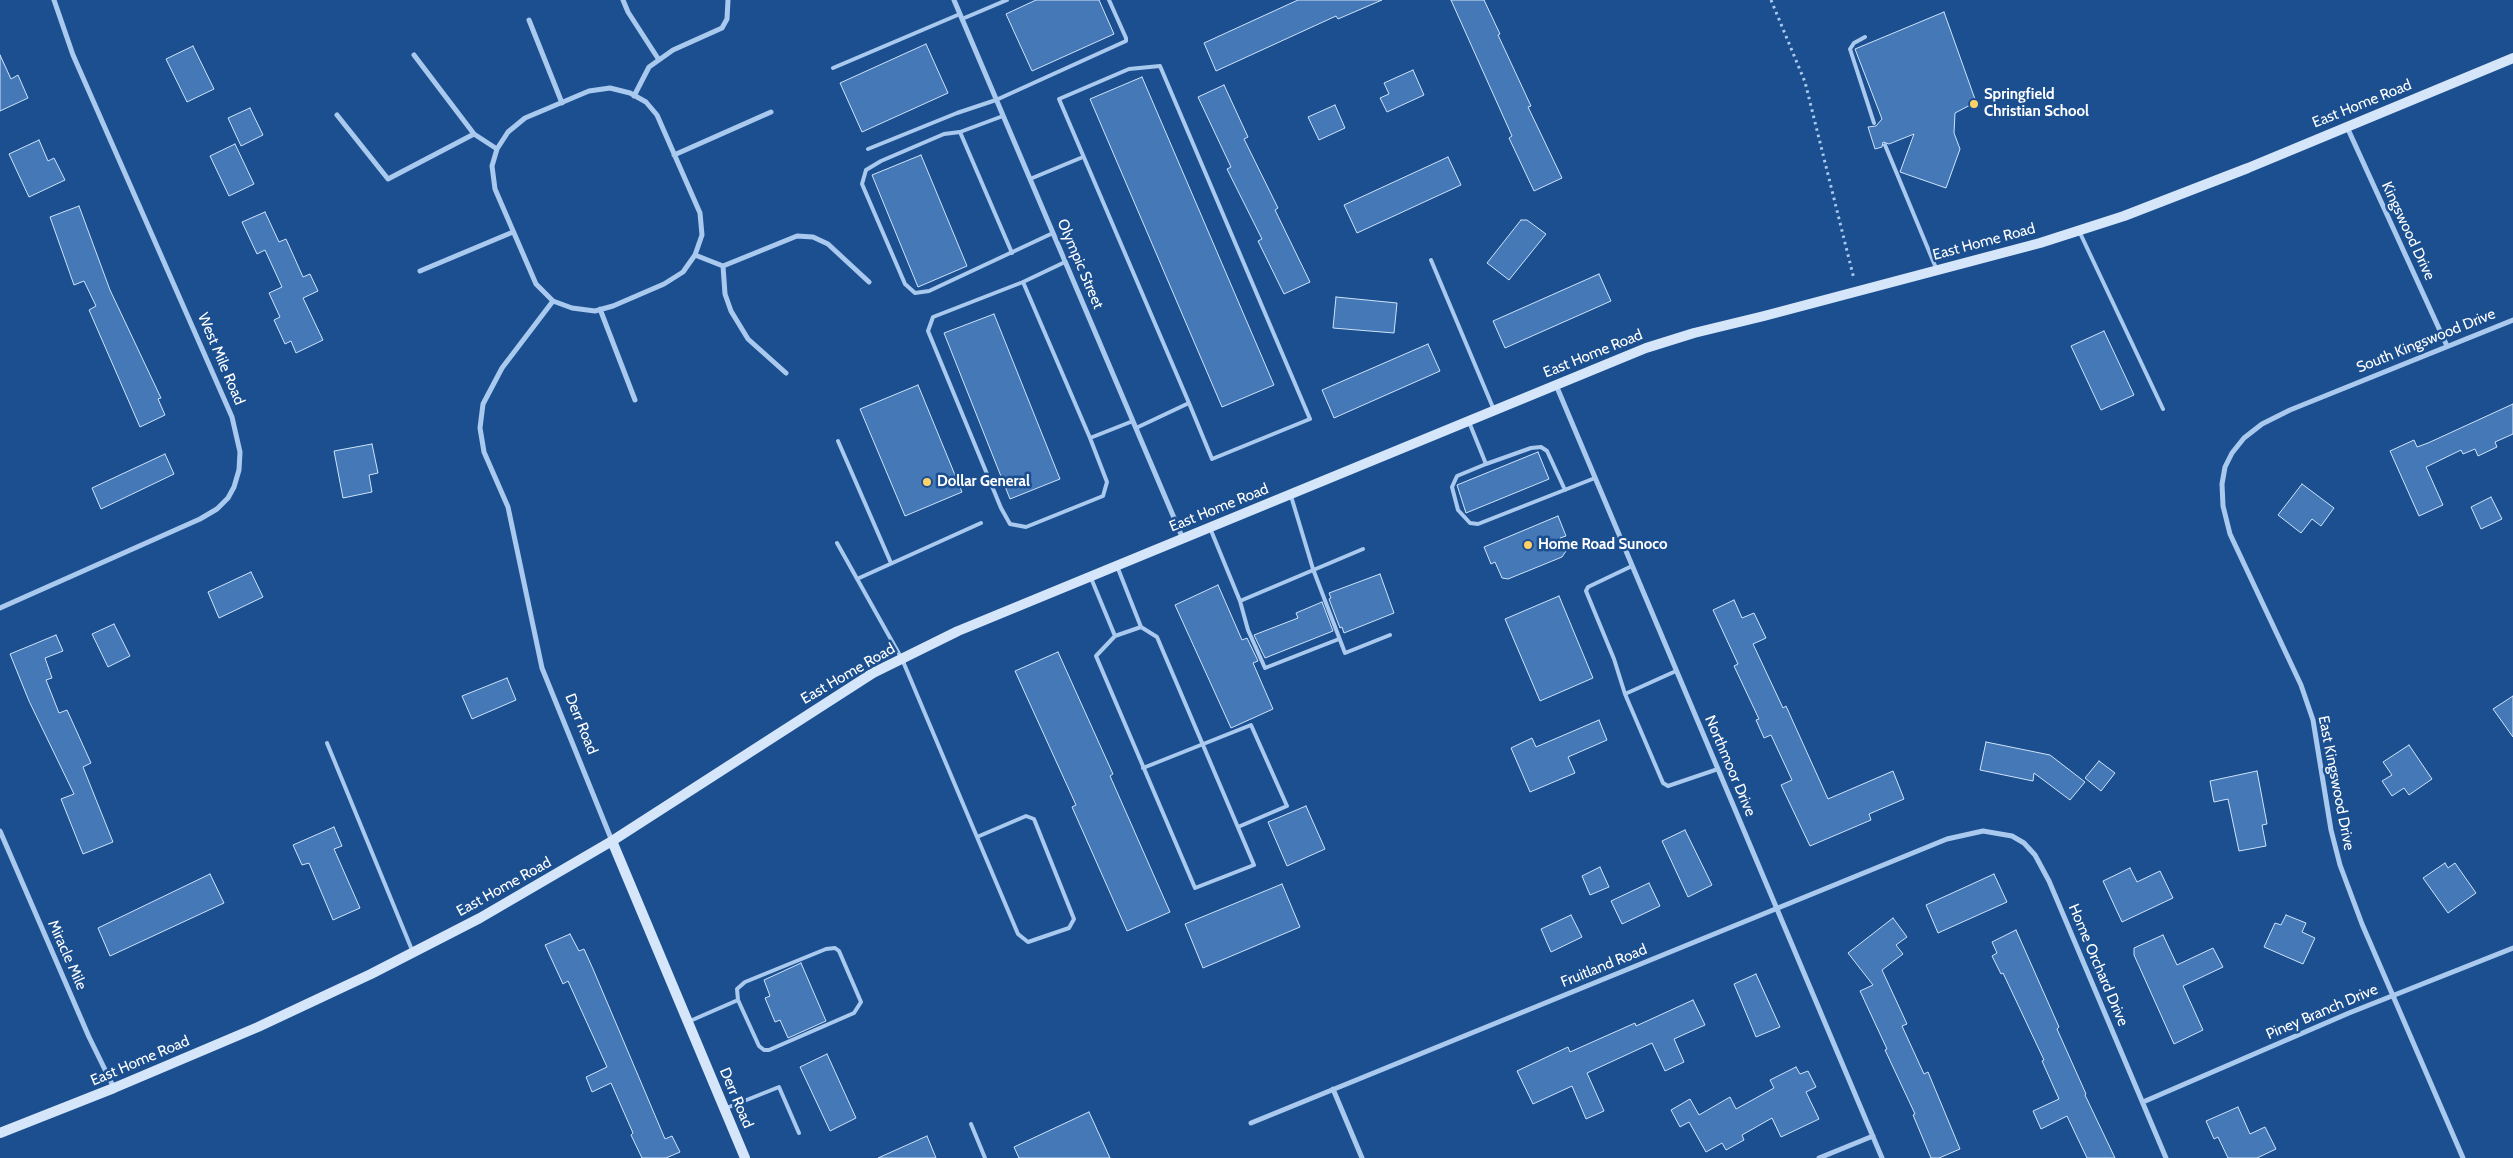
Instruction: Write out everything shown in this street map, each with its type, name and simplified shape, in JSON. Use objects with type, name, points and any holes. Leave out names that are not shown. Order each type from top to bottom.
[{"type":"street","name":"West Mile Road","points":[[0,608],[200,519],[217,509],[228,498],[234,487],[239,470],[240,452],[232,416],[73,55],[54,0]]},
{"type":"street","points":[[623,0],[628,12],[659,60]]},
{"type":"street","points":[[634,96],[649,67],[673,50],[722,28],[727,19],[728,0]]},
{"type":"street","name":"Olympic Street","points":[[954,0],[1183,539]]},
{"type":"street","points":[[529,20],[562,102]]},
{"type":"street","points":[[414,55],[474,134],[497,149]]},
{"type":"street","name":"East Home Road","points":[[0,1133],[114,1088],[258,1027],[480,918],[612,841],[873,674],[958,631],[1646,348],[1694,333],[1936,270],[2079,230],[2131,213],[2347,127],[2513,58]]},
{"type":"street","points":[[610,88],[634,96],[646,102],[657,115],[700,213],[702,235],[696,255],[683,272],[664,284],[600,310],[572,308],[553,301],[536,284],[494,188],[492,166],[497,149],[508,132],[525,118],[589,90],[610,88]]},
{"type":"street","points":[[674,155],[771,112]]},
{"type":"street","points":[[337,115],[388,178],[474,134]]},
{"type":"street","name":"Kingswood Drive","points":[[2347,127],[2447,346]]},
{"type":"street","points":[[420,270],[513,232]]},
{"type":"street","points":[[696,255],[723,266],[797,236],[813,236],[828,244],[869,282]]},
{"type":"street","points":[[723,266],[725,294],[731,311],[748,339],[786,373]]},
{"type":"street","name":"Derr Road","points":[[553,301],[502,368],[483,404],[480,428],[484,452],[508,507],[542,668],[612,841],[746,1158]]},
{"type":"street","points":[[600,310],[635,400]]},
{"type":"street","name":"South Kingswood Drive","points":[[2348,386],[2513,320]]},
{"type":"street","name":"Northmoor Drive","points":[[1556,384],[1882,1158]]},
{"type":"street","name":"East Kingswood Drive","points":[[2348,386],[2290,410],[2262,424],[2244,438],[2232,453],[2225,467],[2222,484],[2223,506],[2230,534],[2244,568],[2300,685],[2313,720],[2331,830],[2340,865],[2393,996],[2463,1158]]},
{"type":"street","name":"Miracle Mile","points":[[0,831],[85,1028],[114,1088]]},
{"type":"street","name":"Home Orchard Drive","points":[[1966,834],[1983,831],[2012,836],[2024,843],[2035,855],[2049,881],[2166,1158]]},
{"type":"street","name":"Fruitland Road","points":[[1251,1123],[1966,834]]},
{"type":"street","name":"Piney Branch Drive","points":[[2142,1102],[2393,996],[2513,948]]},
{"type":"street","points":[[1333,1089],[1362,1158]]},
{"type":"street","points":[[1819,1158],[1873,1136]]},
{"type":"lane","points":[[833,68],[1008,0]]},
{"type":"lane","points":[[868,149],[957,113],[996,100],[1126,41],[1109,0]]},
{"type":"lane","points":[[1865,37],[1854,43],[1850,49],[1874,123]]},
{"type":"lane","points":[[1160,66],[1310,419],[1212,459],[1189,403],[1058,99],[1128,69],[1160,66]]},
{"type":"lane","points":[[1003,116],[960,132],[944,134],[881,161],[866,170],[862,184],[893,257],[905,284],[915,293],[928,292],[1053,233]]},
{"type":"lane","points":[[960,132],[1012,253]]},
{"type":"lane","points":[[1885,145],[1936,270]]},
{"type":"lane","points":[[1030,178],[1083,157]]},
{"type":"lane","points":[[2079,230],[2163,409]]},
{"type":"lane","points":[[1431,260],[1494,410]]},
{"type":"lane","points":[[1023,282],[1107,482],[1103,496],[1026,527],[1010,524],[1001,508],[928,331],[933,317],[1023,282],[1065,262]]},
{"type":"lane","points":[[1136,428],[1189,403]]},
{"type":"lane","points":[[1090,438],[1133,421]]},
{"type":"lane","points":[[1468,421],[1486,464]]},
{"type":"lane","points":[[838,440],[891,563]]},
{"type":"lane","points":[[1565,490],[1547,451],[1541,447],[1531,448],[1458,476],[1452,487],[1458,510],[1470,523],[1478,524],[1565,490],[1595,478]]},
{"type":"lane","points":[[1290,496],[1313,569],[1344,653],[1390,635]]},
{"type":"lane","points":[[857,579],[981,523]]},
{"type":"lane","points":[[1210,528],[1240,601],[1248,630],[1265,668],[1339,639]]},
{"type":"lane","points":[[837,543],[902,659],[977,838],[1018,934],[1028,942],[1069,928],[1074,919],[1034,819],[1026,816],[977,838]]},
{"type":"lane","points":[[1240,601],[1363,549]]},
{"type":"lane","points":[[1117,566],[1141,626],[1157,637],[1254,865],[1194,888],[1096,656],[1115,636],[1141,626]]},
{"type":"lane","points":[[1632,566],[1588,587],[1586,591],[1614,659],[1625,694],[1663,783],[1668,786],[1718,769]]},
{"type":"lane","points":[[1091,577],[1115,636]]},
{"type":"lane","points":[[1625,694],[1676,671]]},
{"type":"lane","points":[[1144,768],[1251,725],[1287,806],[1238,827]]},
{"type":"lane","points":[[327,743],[413,952]]},
{"type":"lane","points":[[835,948],[839,951],[861,1002],[854,1013],[769,1050],[764,1050],[759,1046],[738,1000],[737,988],[745,982],[826,949],[835,948]]},
{"type":"lane","points":[[688,1022],[738,1000]]},
{"type":"lane","points":[[724,1109],[779,1087],[798,1133]]},
{"type":"lane","points":[[971,1124],[985,1158]]},
{"type":"path","points":[[1771,0],[1805,82],[1858,291]]},
{"type":"building","points":[[1036,0],[1099,0],[1114,34],[1032,71],[1006,14]]},
{"type":"building","points":[[1298,0],[1382,0],[1338,19],[1336,16],[1216,71],[1204,43]]},
{"type":"building","points":[[1451,0],[1484,0],[1531,106],[1528,107],[1562,178],[1534,191],[1509,138],[1512,136]]},
{"type":"building","points":[[1944,12],[1976,102],[1955,113],[1954,133],[1960,149],[1946,188],[1900,172],[1914,134],[1889,144],[1883,142],[1882,147],[1875,149],[1868,127],[1876,126],[1882,119],[1855,49]]},
{"type":"building","points":[[926,44],[948,93],[862,132],[840,83]]},
{"type":"building","points":[[193,46],[214,89],[187,102],[166,59]]},
{"type":"building","points":[[0,55],[11,79],[18,75],[28,98],[0,111]]},
{"type":"building","points":[[1413,70],[1424,95],[1387,112],[1380,98],[1389,94],[1384,83]]},
{"type":"building","points":[[1142,77],[1274,385],[1222,407],[1090,99]]},
{"type":"building","points":[[1224,85],[1248,137],[1244,139],[1278,208],[1275,210],[1310,282],[1284,294],[1258,241],[1262,239],[1227,169],[1231,167],[1198,97]]},
{"type":"building","points":[[1335,105],[1345,128],[1319,140],[1308,117]]},
{"type":"building","points":[[250,108],[263,135],[241,146],[228,118]]},
{"type":"building","points":[[39,140],[48,161],[54,158],[65,180],[29,197],[9,154]]},
{"type":"building","points":[[235,144],[254,184],[229,196],[210,156]]},
{"type":"building","points":[[921,155],[967,266],[918,287],[872,175]]},
{"type":"building","points":[[1448,157],[1461,185],[1357,233],[1344,205]]},
{"type":"building","points":[[79,206],[110,290],[161,398],[158,399],[165,415],[140,427],[89,310],[96,306],[84,281],[74,285],[50,217]]},
{"type":"building","points":[[265,212],[279,242],[286,239],[303,277],[310,274],[318,291],[303,298],[323,340],[296,353],[291,341],[285,344],[274,320],[280,317],[269,293],[282,287],[265,250],[257,254],[242,222]]},
{"type":"building","points":[[1521,220],[1527,220],[1546,234],[1509,280],[1487,263]]},
{"type":"building","points":[[1599,274],[1611,301],[1505,348],[1493,321]]},
{"type":"building","points":[[1336,297],[1397,303],[1394,333],[1333,328]]},
{"type":"building","points":[[994,314],[1060,479],[1010,499],[944,333]]},
{"type":"building","points":[[2104,331],[2134,395],[2101,410],[2071,346]]},
{"type":"building","points":[[1428,344],[1440,371],[1334,418],[1322,390]]},
{"type":"building","points":[[918,385],[962,492],[905,516],[860,409]]},
{"type":"building","points":[[2513,404],[2513,434],[2495,442],[2497,447],[2478,456],[2475,449],[2463,454],[2461,450],[2426,467],[2443,505],[2419,516],[2390,451],[2414,440],[2417,447],[2428,443]]},
{"type":"building","points":[[372,444],[378,473],[369,475],[372,492],[343,498],[334,451]]},
{"type":"building","points":[[1538,452],[1549,479],[1466,513],[1457,485]]},
{"type":"building","points":[[165,454],[174,474],[101,509],[92,488]]},
{"type":"building","points":[[2302,484],[2334,508],[2321,526],[2312,519],[2301,533],[2278,515]]},
{"type":"building","points":[[2491,497],[2502,519],[2481,529],[2471,507]]},
{"type":"building","points":[[1558,516],[1566,536],[1560,538],[1566,551],[1562,557],[1508,579],[1502,578],[1495,562],[1491,564],[1484,547]]},
{"type":"building","points":[[251,572],[263,597],[219,618],[208,592]]},
{"type":"building","points":[[1380,574],[1394,613],[1344,633],[1342,627],[1340,628],[1329,599],[1331,598],[1329,593]]},
{"type":"building","points":[[1218,585],[1242,640],[1247,638],[1258,661],[1253,663],[1273,709],[1231,728],[1175,605]]},
{"type":"building","points":[[1559,596],[1593,678],[1540,701],[1505,619]]},
{"type":"building","points":[[1734,600],[1742,618],[1754,613],[1766,638],[1753,644],[1783,708],[1786,706],[1828,799],[1893,771],[1904,799],[1869,814],[1871,820],[1810,846],[1781,785],[1792,780],[1771,735],[1764,738],[1756,720],[1759,719],[1734,666],[1738,664],[1713,610]]},
{"type":"building","points":[[1322,602],[1333,631],[1265,658],[1254,635],[1298,618],[1296,613]]},
{"type":"building","points":[[114,624],[130,656],[108,667],[92,634]]},
{"type":"building","points":[[56,635],[63,651],[45,658],[52,678],[46,680],[59,713],[67,710],[91,763],[83,767],[113,842],[83,854],[61,799],[74,794],[29,701],[10,654]]},
{"type":"building","points":[[1058,652],[1113,774],[1110,776],[1170,912],[1127,931],[1072,807],[1076,805],[1015,671]]},
{"type":"building","points":[[507,678],[516,700],[472,719],[462,696]]},
{"type":"building","points":[[2513,696],[2513,737],[2493,709]]},
{"type":"building","points":[[1599,720],[1607,740],[1568,757],[1575,773],[1530,792],[1511,748],[1532,738],[1536,747]]},
{"type":"building","points":[[1986,742],[2050,755],[2085,782],[2070,800],[2034,773],[2033,781],[1980,770]]},
{"type":"building","points":[[2409,745],[2432,779],[2409,795],[2404,788],[2392,796],[2382,781],[2392,775],[2383,762]]},
{"type":"building","points":[[2099,761],[2115,773],[2101,791],[2085,778]]},
{"type":"building","points":[[2257,771],[2267,824],[2262,825],[2266,846],[2239,851],[2228,799],[2214,802],[2210,781]]},
{"type":"building","points":[[1306,806],[1325,849],[1287,866],[1268,822]]},
{"type":"building","points":[[334,827],[342,846],[334,849],[360,908],[333,920],[309,863],[302,865],[293,845]]},
{"type":"building","points":[[1685,830],[1712,885],[1688,897],[1662,841]]},
{"type":"building","points":[[2445,863],[2448,868],[2455,863],[2476,893],[2448,913],[2423,878]]},
{"type":"building","points":[[1600,867],[1609,887],[1590,895],[1582,876]]},
{"type":"building","points":[[2130,868],[2137,882],[2160,871],[2173,898],[2122,922],[2103,881]]},
{"type":"building","points":[[210,874],[224,903],[110,956],[98,928]]},
{"type":"building","points":[[1994,874],[2007,902],[1938,933],[1926,905]]},
{"type":"building","points":[[1649,883],[1660,906],[1622,924],[1611,901]]},
{"type":"building","points":[[1282,884],[1300,927],[1203,968],[1185,924]]},
{"type":"building","points":[[1571,915],[1582,937],[1551,952],[1541,929]]},
{"type":"building","points":[[2286,915],[2306,923],[2302,932],[2315,938],[2303,964],[2264,947],[2275,923],[2281,925]]},
{"type":"building","points":[[1893,918],[1907,937],[1896,945],[1903,954],[1882,970],[1907,1024],[1902,1026],[1924,1074],[1928,1072],[1960,1149],[1939,1158],[1931,1158],[1913,1115],[1915,1114],[1860,991],[1873,985],[1848,953]]},
{"type":"building","points":[[2016,930],[2059,1027],[2057,1029],[2085,1095],[2115,1158],[2087,1158],[2067,1116],[2041,1129],[2033,1111],[2059,1099],[2042,1061],[2044,1060],[2003,973],[2001,974],[1992,956],[1997,953],[1992,942]]},
{"type":"building","points":[[570,934],[579,951],[584,949],[665,1139],[672,1136],[680,1152],[666,1158],[642,1158],[611,1083],[592,1092],[586,1077],[607,1067],[568,981],[563,984],[545,945]]},
{"type":"building","points":[[2163,935],[2177,965],[2213,948],[2223,967],[2183,986],[2203,1030],[2174,1044],[2134,955],[2134,948]]},
{"type":"building","points":[[801,963],[826,1021],[788,1038],[780,1020],[775,1022],[765,998],[770,996],[764,980]]},
{"type":"building","points":[[1756,974],[1780,1027],[1756,1037],[1734,984]]},
{"type":"building","points":[[1693,1000],[1705,1025],[1674,1039],[1684,1062],[1665,1071],[1652,1043],[1587,1073],[1604,1111],[1586,1119],[1572,1086],[1533,1104],[1517,1071],[1568,1047],[1570,1052],[1635,1023],[1636,1026]]},
{"type":"building","points":[[827,1054],[856,1118],[830,1131],[800,1067]]},
{"type":"building","points":[[1796,1067],[1800,1074],[1808,1071],[1816,1087],[1806,1092],[1819,1119],[1781,1137],[1772,1118],[1742,1135],[1744,1140],[1726,1150],[1722,1143],[1706,1152],[1689,1122],[1680,1127],[1671,1110],[1690,1099],[1699,1115],[1730,1097],[1736,1109],[1774,1088],[1770,1080]]},
{"type":"building","points":[[2238,1107],[2250,1134],[2265,1127],[2276,1149],[2257,1158],[2228,1158],[2218,1137],[2214,1139],[2206,1121]]},
{"type":"building","points":[[1089,1112],[1110,1158],[1019,1158],[1014,1147]]},
{"type":"building","points":[[927,1136],[936,1158],[878,1158]]},
{"type":"place","name":"Springfield Christian School","points":[[1974,104]]},
{"type":"place","name":"Dollar General","points":[[927,482]]},
{"type":"place","name":"Home Road Sunoco","points":[[1528,545]]}]
